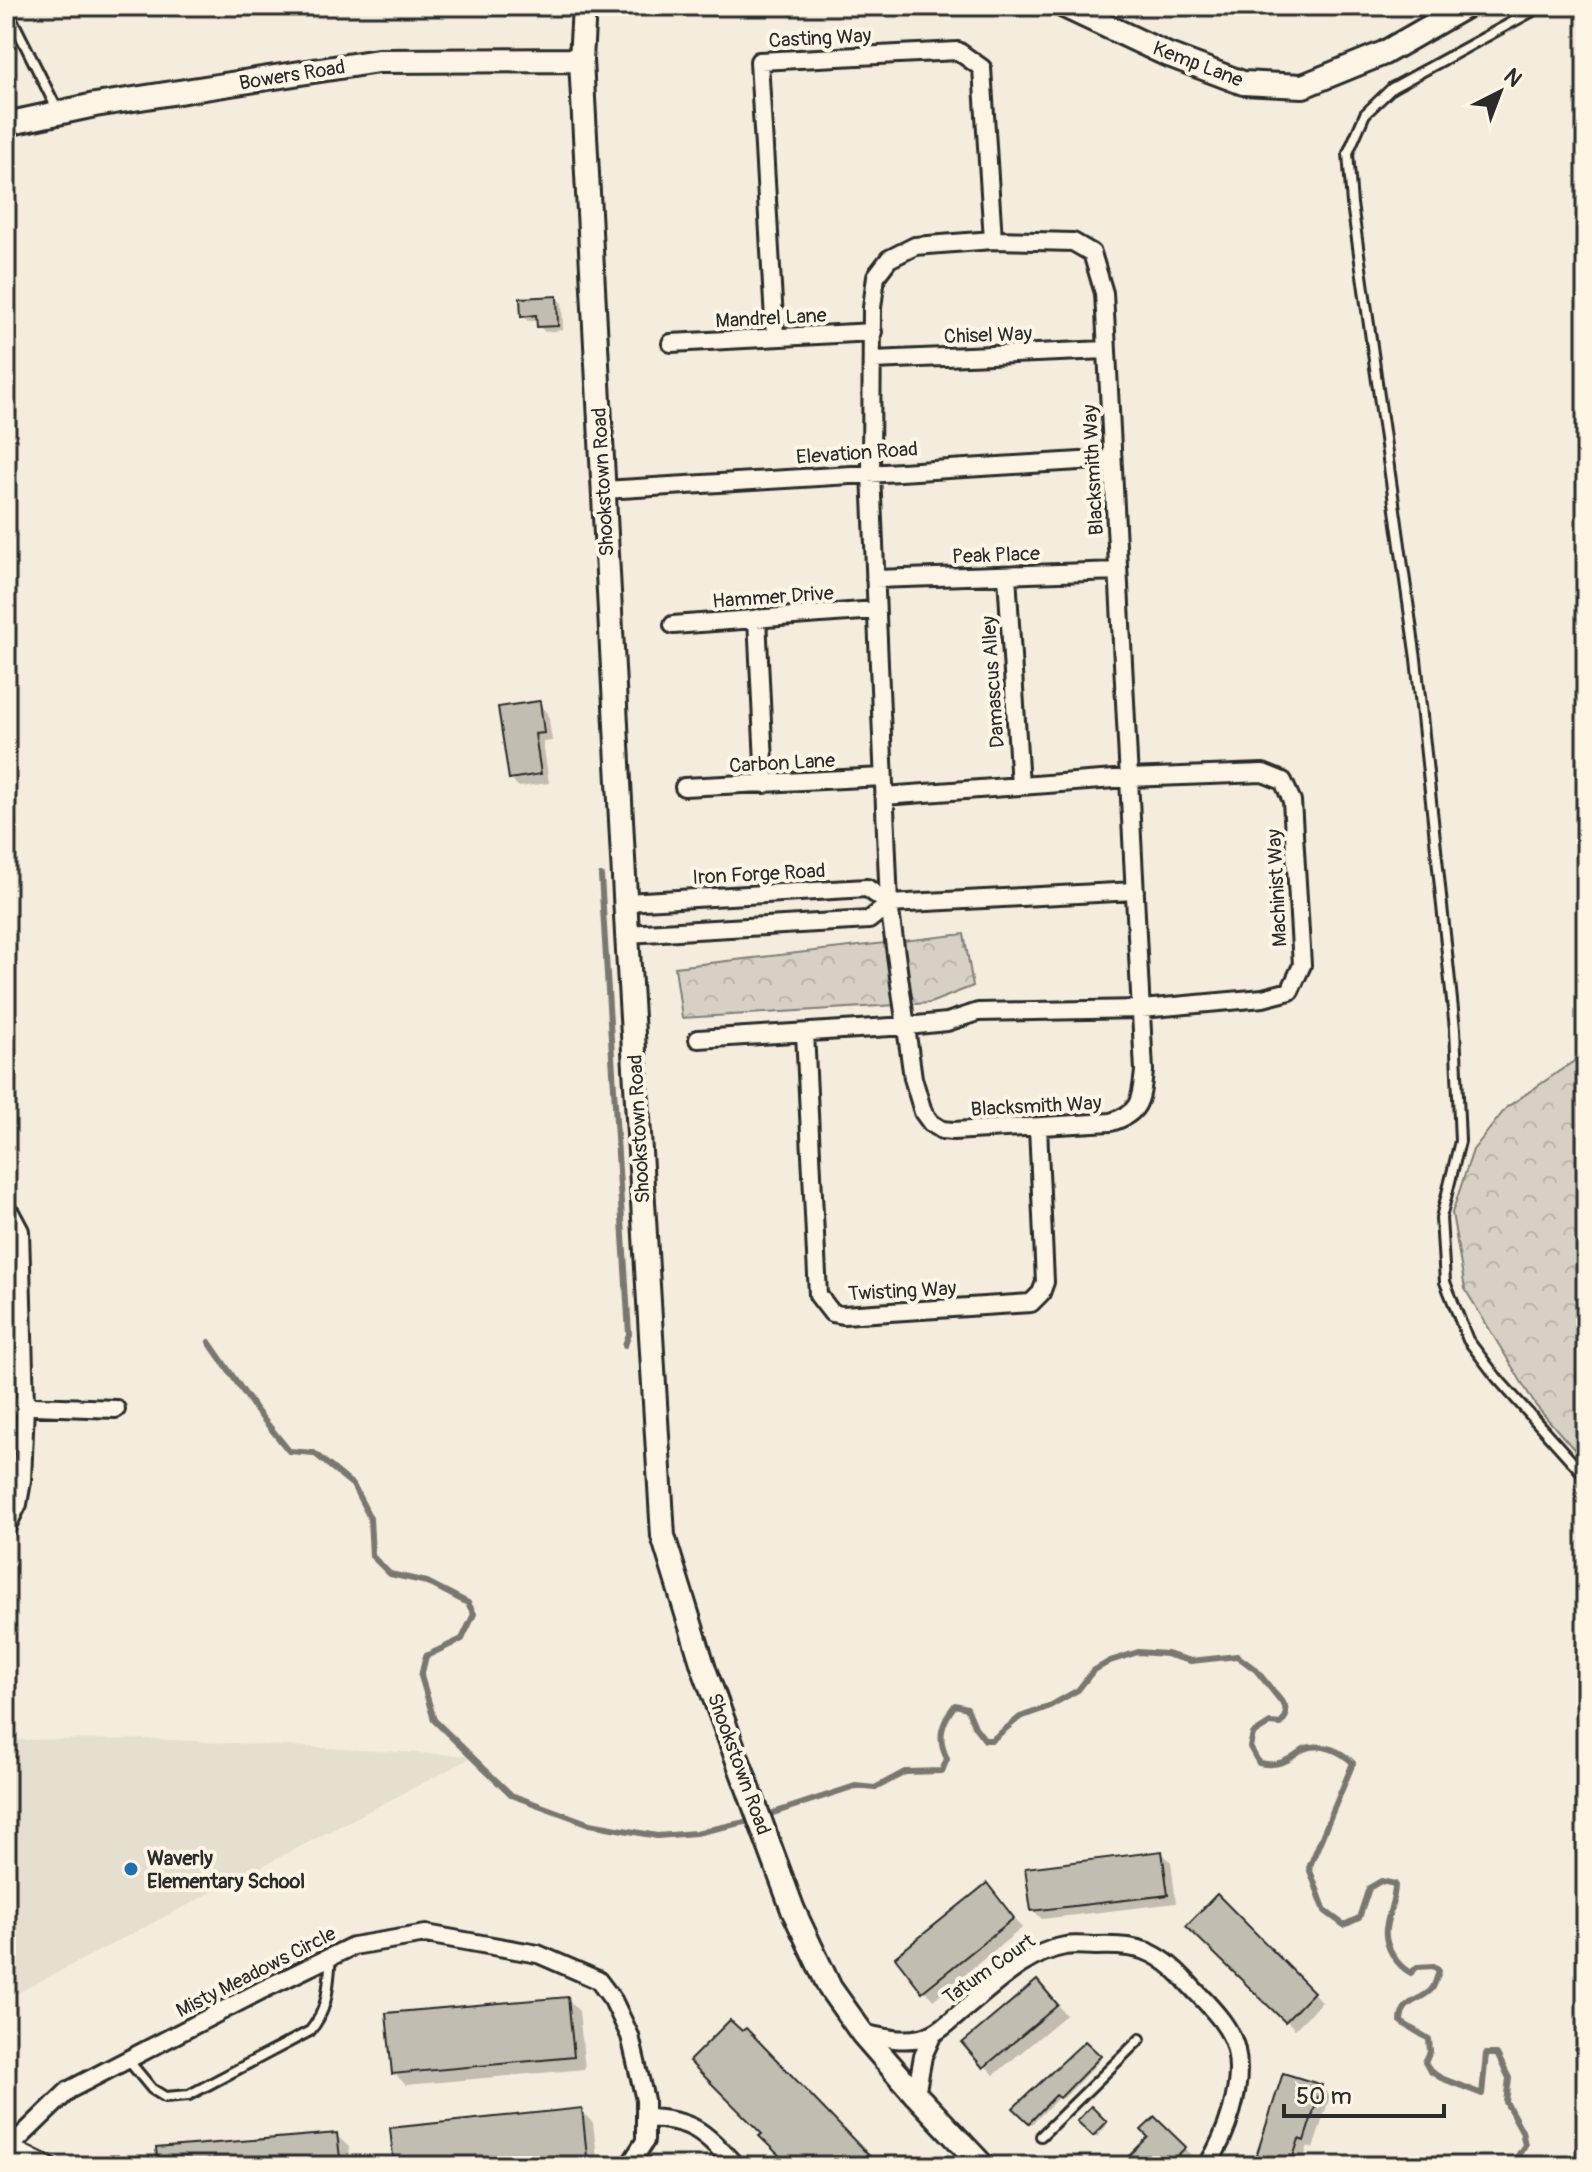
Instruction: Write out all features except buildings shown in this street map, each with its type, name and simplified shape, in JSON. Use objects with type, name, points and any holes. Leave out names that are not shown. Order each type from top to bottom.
[{"type":"street","name":"Shookstown Road","points":[[584,6],[581,60],[627,934],[663,1536],[704,1669],[793,1910],[830,1988],[862,2033],[983,2166]]},
{"type":"street","name":"Kemp Lane","points":[[1064,6],[1166,54],[1243,83],[1303,86],[1384,53],[1466,6]]},
{"type":"street","name":"Casting Way","points":[[775,337],[759,61],[958,51],[982,68],[993,240]]},
{"type":"street","name":"Bowers Road","points":[[6,124],[58,112],[378,61],[581,60]]},
{"type":"street","name":"Blacksmith Way","points":[[993,240],[1073,242],[1092,253],[1104,293],[1144,1071],[1136,1108],[1126,1117],[1111,1122],[953,1131],[942,1130],[931,1123],[923,1112],[913,1078],[889,904],[871,472],[873,332],[876,276],[889,259],[915,246],[993,240]]},
{"type":"street","name":"Mandrel Lane","points":[[671,343],[873,332]]},
{"type":"street","name":"Chisel Way","points":[[873,360],[1106,350]]},
{"type":"street","name":"Elevation Road","points":[[604,490],[1112,459]]},
{"type":"street","name":"Peak Place","points":[[875,579],[1118,571]]},
{"type":"street","name":"Damascus Alley","points":[[1007,575],[1020,786]]},
{"type":"street","name":"Hammer Drive","points":[[673,625],[876,610]]},
{"type":"street","points":[[757,618],[765,784]]},
{"type":"street","name":"Machinist Way","points":[[698,1039],[907,1026],[947,1022],[978,1012],[1142,1009],[1263,998],[1290,991],[1302,965],[1292,801],[1283,781],[1263,773],[1128,778],[884,796]]},
{"type":"street","name":"Carbon Lane","points":[[684,787],[883,777]]},
{"type":"street","name":"Iron Forge Road","points":[[626,902],[867,888],[889,904]]},
{"type":"street","name":"Iron Forge Road","points":[[627,934],[869,920],[889,904],[1135,891]]},
{"type":"street","name":"Twisting Way","points":[[805,1033],[818,1295],[832,1313],[843,1315],[1031,1303],[1041,1293],[1045,1282],[1038,1127]]},
{"type":"street","points":[[6,1213],[11,1214],[20,1231],[25,1405],[22,1481],[18,1504],[6,1528]]},
{"type":"street","points":[[6,1405],[116,1409]]},
{"type":"street","name":"Misty Meadows Circle","points":[[8,2149],[69,2090],[353,1946],[426,1934],[538,1954],[598,1980],[613,2000],[630,2036],[645,2100],[645,2141],[631,2163],[650,2166]]},
{"type":"street","name":"Tatum Court","points":[[933,2034],[994,1985],[1049,1950],[1066,1946],[1115,1944],[1158,1955],[1218,2016],[1236,2050],[1238,2070],[1230,2120],[1207,2166]]},
{"type":"street","points":[[862,2033],[893,2039],[933,2034]]},
{"type":"street","points":[[916,2095],[923,2056],[933,2034]]},
{"type":"street","points":[[645,2118],[674,2119],[694,2127],[736,2166]]},
{"type":"street","points":[[8,2149],[48,2166]]},
{"type":"lane","points":[[1542,6],[1392,88],[1365,114],[1348,153],[1352,204],[1416,659],[1455,1029],[1460,1141],[1441,1218],[1445,1282],[1468,1340],[1497,1378],[1586,1477]]},
{"type":"lane","points":[[6,7],[58,112]]},
{"type":"lane","points":[[128,2060],[152,2089],[165,2097],[189,2095],[310,2031],[320,2020],[327,2002],[331,1957]]},
{"type":"lane","points":[[1041,2136],[1140,2039]]},
{"type":"shaded area","name":"Waverly Elementary School","points":[[153,1739],[475,1756],[6,1999],[6,1740]]},
{"type":"green space","points":[[964,934],[973,986],[930,1003],[682,1018],[675,967]]},
{"type":"green space","points":[[1586,1053],[1586,1463],[1536,1406],[1465,1289],[1452,1213],[1473,1150],[1507,1107]]},
{"type":"waterway","points":[[601,876],[629,1334],[625,1345]]},
{"type":"waterway","points":[[209,1342],[289,1451],[314,1453],[353,1485],[370,1518],[372,1556],[390,1574],[427,1582],[468,1603],[474,1614],[462,1639],[426,1656],[421,1676],[434,1720],[511,1795],[590,1824],[657,1836],[696,1833],[754,1820]]},
{"type":"waterway","points":[[764,1816],[855,1786],[875,1788],[905,1772],[942,1771],[947,1759],[942,1745],[942,1731],[955,1705],[967,1708],[985,1740],[992,1740],[1020,1717],[1048,1707],[1078,1690],[1093,1671],[1110,1661],[1138,1652],[1166,1654],[1191,1661],[1237,1656],[1256,1670],[1285,1706],[1286,1716],[1281,1724],[1270,1723],[1253,1734],[1250,1747],[1259,1763],[1278,1764],[1312,1747],[1325,1747],[1353,1763],[1309,1868],[1325,1911],[1344,1925],[1359,1918],[1369,1888],[1381,1881],[1395,1884],[1386,1929],[1392,1955],[1411,1973],[1417,1967],[1434,1966],[1439,1971],[1431,1990],[1404,2009],[1401,2022],[1429,2039],[1430,2052],[1425,2062],[1430,2071],[1482,2094],[1486,2054],[1497,2054],[1509,2078],[1506,2102],[1522,2131],[1525,2145],[1511,2166]]},
{"type":"place","name":"Waverly Elementary School","points":[[131,1869]]}]
